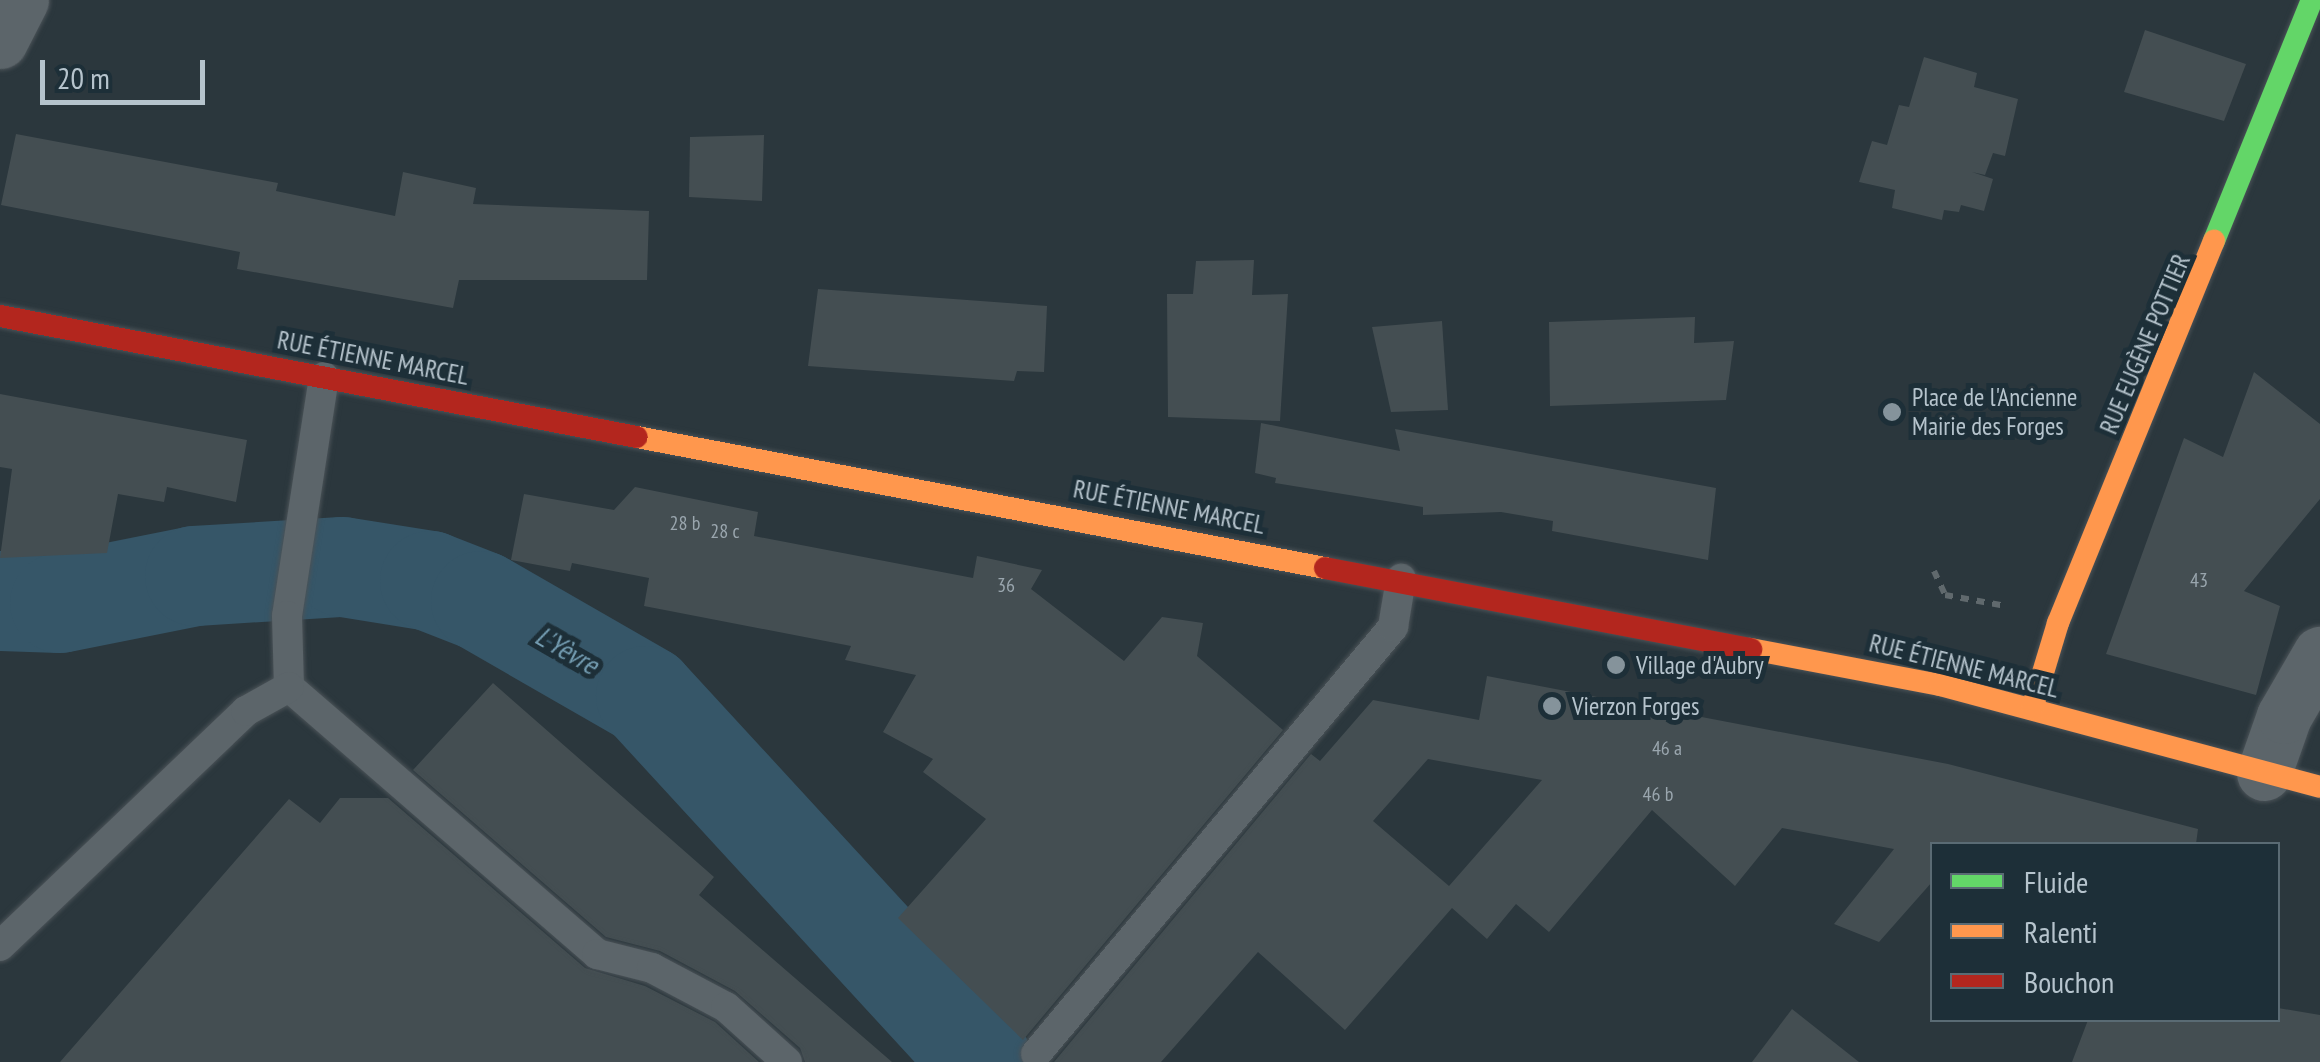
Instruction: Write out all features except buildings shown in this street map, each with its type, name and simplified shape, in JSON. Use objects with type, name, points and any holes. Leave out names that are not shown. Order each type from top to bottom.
[{"type":"main road","name":"RUE EUGÈNE POTTIER","points":[[2032,710],[2058,623],[2312,0]]},
{"type":"main road","name":"RUE ÉTIENNE MARCEL","points":[[0,316],[1940,685],[2320,788]]},
{"type":"street","points":[[0,41],[21,0]]},
{"type":"street","points":[[2264,773],[2284,716],[2320,654]]},
{"type":"lane","points":[[324,377],[287,616],[289,688],[598,954],[652,968],[726,1007],[787,1062]]},
{"type":"lane","points":[[1036,1054],[1392,627],[1401,580]]},
{"type":"lane","points":[[0,946],[246,711],[289,688]]},
{"type":"path","points":[[1934,571],[1945,595],[2018,609]]},
{"type":"waterway","name":"L'Yèvre","points":[[0,601],[60,603],[195,576],[343,567],[430,581],[481,601],[646,696],[982,1062]]},
{"type":"traffic: fast","points":[[2214,241],[2312,0]]},
{"type":"traffic: slow","points":[[2032,709],[2058,623],[2214,241]]},
{"type":"traffic: slow","points":[[637,437],[1325,568]]},
{"type":"traffic: slow","points":[[1751,649],[1940,685],[2320,787]]},
{"type":"traffic: jam","points":[[0,316],[637,437]]},
{"type":"traffic: jam","points":[[1325,568],[1751,649]]},
{"type":"place","name":"Place de l'Ancienne Mairie des Forges","points":[[1892,412]]},
{"type":"place","name":"Village d'Aubry","points":[[1616,665]]},
{"type":"place","name":"Vierzon Forges","points":[[1552,706]]}]
